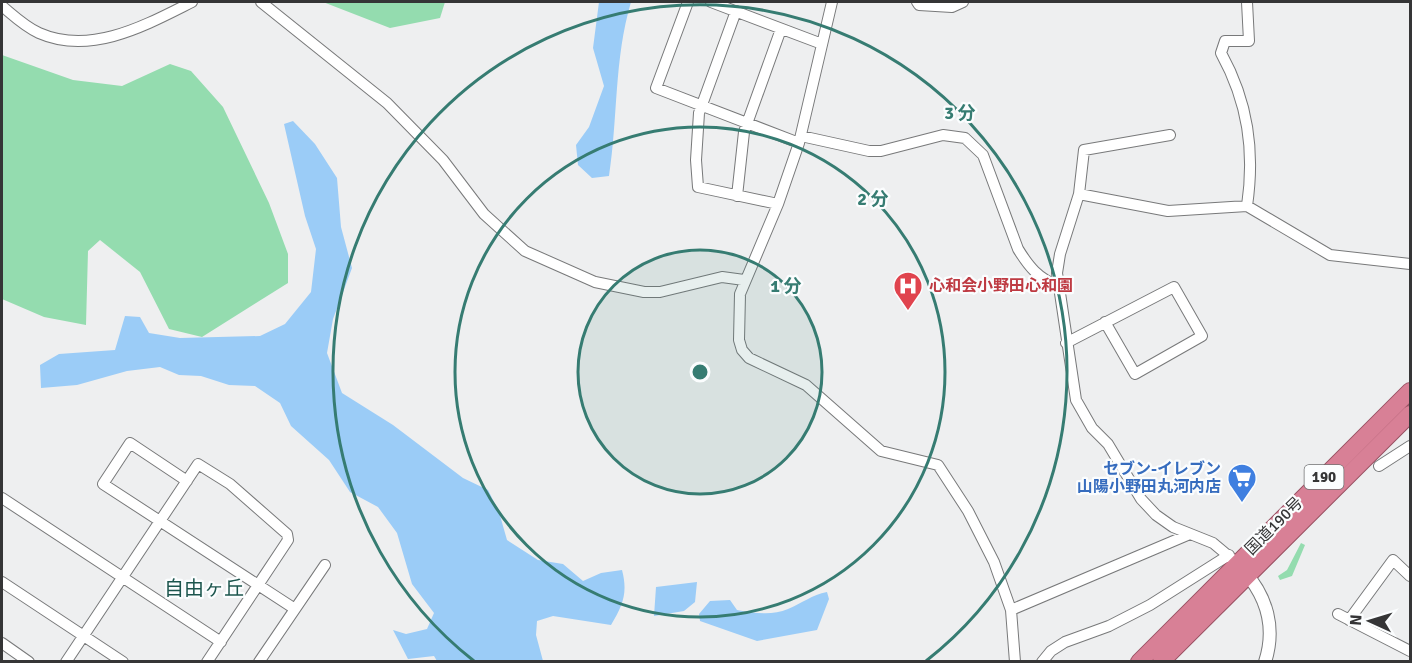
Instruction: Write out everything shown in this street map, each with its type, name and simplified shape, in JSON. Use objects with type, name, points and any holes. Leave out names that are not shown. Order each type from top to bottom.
[{"type":"highway","name":"国道190号","points":[[1139,662],[1410,391]]},
{"type":"highway","name":"国道190号","points":[[1161,662],[1238,565],[1410,414]]},
{"type":"street","points":[[4,10],[24,25],[60,40],[99,40],[157,20],[192,2]]},
{"type":"street","points":[[261,2],[387,103],[443,160],[484,214],[525,251],[595,282],[644,292],[660,292],[722,276],[744,280]]},
{"type":"street","points":[[688,2],[656,88],[747,124],[800,139],[869,151],[881,151],[943,135],[965,138],[983,155],[1018,249],[1026,261],[1045,280],[1058,286]]},
{"type":"street","points":[[711,2],[822,44]]},
{"type":"street","points":[[832,2],[800,139],[778,204],[744,280],[738,319],[742,350],[749,358],[806,385],[881,451],[938,465],[968,511],[994,562],[1011,610],[1015,662]]},
{"type":"street","points":[[917,2],[919,6],[952,7],[963,2]]},
{"type":"street","points":[[1247,2],[1249,41],[1225,41],[1221,52],[1235,79],[1249,130],[1251,162],[1247,206]]},
{"type":"street","points":[[736,11],[701,106],[696,160],[698,187],[778,204]]},
{"type":"street","points":[[737,196],[747,124],[781,29]]},
{"type":"street","points":[[1170,135],[1084,150],[1079,194],[1060,254],[1058,286],[1076,400],[1092,428],[1108,444],[1141,499],[1156,515],[1173,527],[1213,543],[1238,565],[1267,608],[1270,634],[1264,662]]},
{"type":"street","points":[[1079,194],[1168,211],[1247,206],[1330,255],[1410,264]]},
{"type":"street","points":[[1066,343],[1105,322],[1174,286],[1202,336],[1135,375],[1105,322]]},
{"type":"street","points":[[187,481],[130,443],[103,484],[295,609]]},
{"type":"street","points":[[1379,466],[1410,446]]},
{"type":"street","points":[[66,662],[198,464],[230,484],[287,534],[288,540],[207,662]]},
{"type":"street","points":[[2,498],[221,642]]},
{"type":"street","points":[[1011,610],[1190,534]]},
{"type":"street","points":[[1349,620],[1393,560],[1410,576]]},
{"type":"street","points":[[259,662],[325,565]]},
{"type":"street","points":[[1042,662],[1051,651],[1065,642],[1109,626],[1238,565]]},
{"type":"street","points":[[2,582],[123,662]]},
{"type":"street","points":[[1338,614],[1410,651]]},
{"type":"street","points":[[2,644],[29,662]]},
{"type":"green space","points":[[323,2],[445,2],[440,18],[390,28]]},
{"type":"green space","points":[[2,55],[73,80],[122,86],[170,64],[191,71],[223,107],[269,203],[288,254],[288,283],[202,337],[169,329],[140,272],[100,240],[88,251],[86,325],[44,317],[2,299]]},
{"type":"green space","points":[[1301,543],[1305,545],[1292,576],[1280,580],[1278,576],[1287,570]]},
{"type":"water","points":[[599,2],[631,2],[619,67],[609,176],[592,178],[578,165],[576,145],[589,127],[604,86],[593,48]]},
{"type":"water","points":[[293,121],[315,144],[337,178],[341,227],[352,268],[333,319],[327,353],[342,393],[393,425],[463,478],[488,490],[499,512],[507,540],[538,560],[563,564],[583,581],[601,573],[622,570],[623,599],[611,625],[553,616],[537,621],[536,635],[543,661],[437,661],[434,656],[408,659],[393,630],[406,634],[427,629],[434,613],[412,584],[397,533],[378,507],[350,492],[329,460],[291,426],[280,403],[255,386],[229,385],[201,376],[179,375],[160,367],[127,371],[77,385],[41,388],[40,365],[59,354],[115,350],[125,316],[140,317],[149,333],[180,338],[260,336],[285,324],[311,292],[316,249],[305,216],[284,124]]},
{"type":"water","points":[[697,582],[695,602],[684,611],[654,616],[656,587]]},
{"type":"water","points":[[827,592],[829,599],[817,630],[757,641],[700,621],[699,614],[710,601],[730,600],[737,610],[769,613],[788,609]]},
{"type":"place","name":"心和会小野田心和園","points":[[908,312]]},
{"type":"place","name":"セブン-イレブン 山陽小野田丸河内店","points":[[1242,504]]},
{"type":"district","name":"自由ヶ丘","points":[[204,588]]}]
